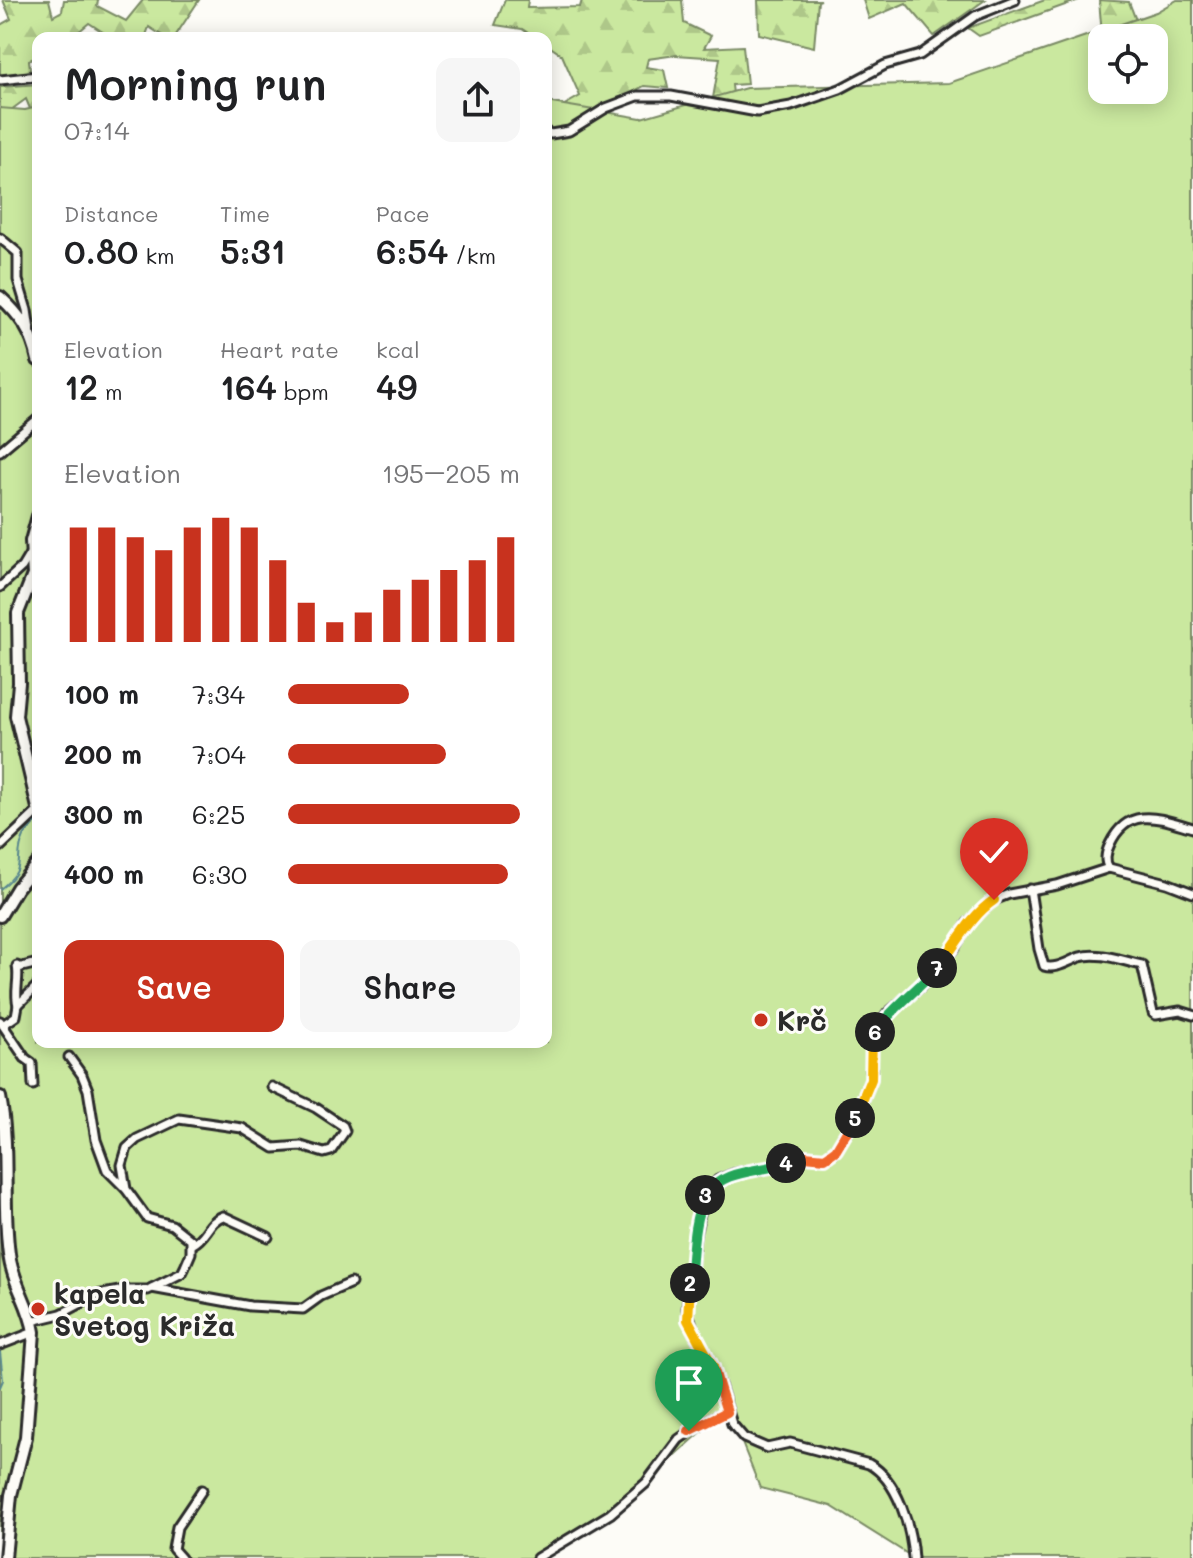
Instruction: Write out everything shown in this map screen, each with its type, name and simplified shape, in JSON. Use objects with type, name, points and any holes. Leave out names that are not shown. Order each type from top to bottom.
[{"type":"main road","points":[[0,297],[30,330],[32,338]]},
{"type":"main road","points":[[32,537],[32,564]]},
{"type":"main road","points":[[32,578],[18,613],[16,716],[32,784]]},
{"type":"main road","points":[[0,916],[32,870]]},
{"type":"main road","points":[[0,1097],[8,1254],[15,1282],[33,1327],[26,1437],[11,1495],[5,1558]]},
{"type":"street","points":[[552,134],[569,131],[619,101],[638,96],[671,96],[757,112],[791,106],[840,89],[885,65],[920,55],[975,16],[1015,0]]},
{"type":"street","points":[[0,80],[32,77]]},
{"type":"street","points":[[0,238],[18,253],[18,280],[30,330]]},
{"type":"street","points":[[0,451],[32,424]]},
{"type":"street","points":[[0,587],[22,567],[31,552]]},
{"type":"street","points":[[0,847],[32,815]]},
{"type":"street","points":[[1109,868],[1106,859],[1110,845],[1127,823],[1154,816],[1193,828]]},
{"type":"street","points":[[913,1558],[906,1515],[878,1469],[790,1443],[767,1448],[753,1443],[737,1431],[727,1412],[720,1385],[688,1320],[695,1235],[704,1196],[718,1180],[733,1174],[778,1166],[805,1156],[825,1158],[836,1150],[858,1112],[871,1079],[872,1036],[888,1013],[921,986],[955,947],[968,923],[985,906],[1009,894],[1057,885],[1109,868],[1193,893]]},
{"type":"street","points":[[1030,889],[1044,966],[1054,968],[1083,956],[1095,955],[1142,965],[1153,1013],[1180,1011],[1193,1015]]},
{"type":"street","points":[[32,964],[17,967],[16,1016],[1,1023],[25,1058],[32,1063],[33,1085]]},
{"type":"street","points":[[18,1005],[32,991]]},
{"type":"street","points":[[69,1057],[88,1090],[96,1140],[107,1170],[126,1189],[147,1218],[172,1225],[193,1244]]},
{"type":"street","points":[[126,1189],[122,1165],[127,1148],[144,1134],[179,1119],[242,1128],[274,1148],[301,1146],[324,1153],[331,1151],[344,1135],[343,1126],[316,1108],[272,1087]]},
{"type":"street","points":[[152,1288],[182,1273],[193,1244],[200,1240],[210,1223],[223,1216],[268,1237]]},
{"type":"street","points":[[2,1344],[97,1295],[152,1288],[250,1306],[303,1309],[321,1296],[351,1283]]},
{"type":"street","points":[[537,1558],[610,1514],[646,1483],[679,1439],[704,1422],[727,1412]]},
{"type":"street","points":[[181,1558],[173,1549],[177,1527],[202,1490]]},
{"type":"green space","points":[[3,0],[49,0],[53,16],[62,11],[64,0],[98,0],[97,6],[126,21],[143,0],[199,0],[178,32],[157,32],[149,27],[147,32],[103,32],[89,23],[78,32],[32,32],[31,78],[0,79],[0,25],[11,19]]},
{"type":"green space","points":[[505,0],[528,0],[527,8],[580,7],[582,0],[682,0],[684,23],[711,36],[704,48],[743,46],[747,84],[732,85],[733,94],[713,98],[720,58],[676,55],[648,59],[646,67],[664,70],[668,88],[644,86],[572,123],[554,111],[580,96],[562,55],[552,48],[552,32],[527,32],[495,25]]},
{"type":"green space","points":[[758,0],[821,0],[818,1],[814,47],[759,34]]},
{"type":"green space","points":[[863,0],[985,0],[934,36],[906,3],[869,19]]},
{"type":"green space","points":[[1045,0],[1079,0],[979,36],[968,28]]},
{"type":"green space","points":[[1099,0],[1129,2],[1137,23],[1134,24],[1101,24]]},
{"type":"green space","points":[[1177,0],[1193,0],[1193,1558],[914,1558],[831,1506],[760,1488],[728,1408],[600,1523],[534,1558],[0,1558],[0,108],[32,108],[32,1048],[552,1048],[552,103],[641,118],[746,88],[949,83],[1088,35],[1088,104],[1168,104],[1168,24],[1121,24],[1156,12]]},
{"type":"green space","points":[[32,84],[32,114],[26,99],[0,118],[0,87]]},
{"type":"waterway","points":[[0,889],[15,875],[24,836],[32,826]]},
{"type":"waterway","points":[[0,1352],[3,1380],[0,1387]]},
{"type":"place","name":"Krč","points":[[761,1020]]},
{"type":"place","name":"kapela Svetog Križa","points":[[38,1309]]},
{"type":"route","points":[[689,1431],[727,1412],[710,1360],[688,1320],[695,1235],[704,1196],[718,1180],[733,1174],[778,1166],[805,1156],[825,1158],[836,1150],[858,1112],[871,1079],[872,1036],[888,1013],[921,986],[955,947],[968,923],[994,900]]}]
